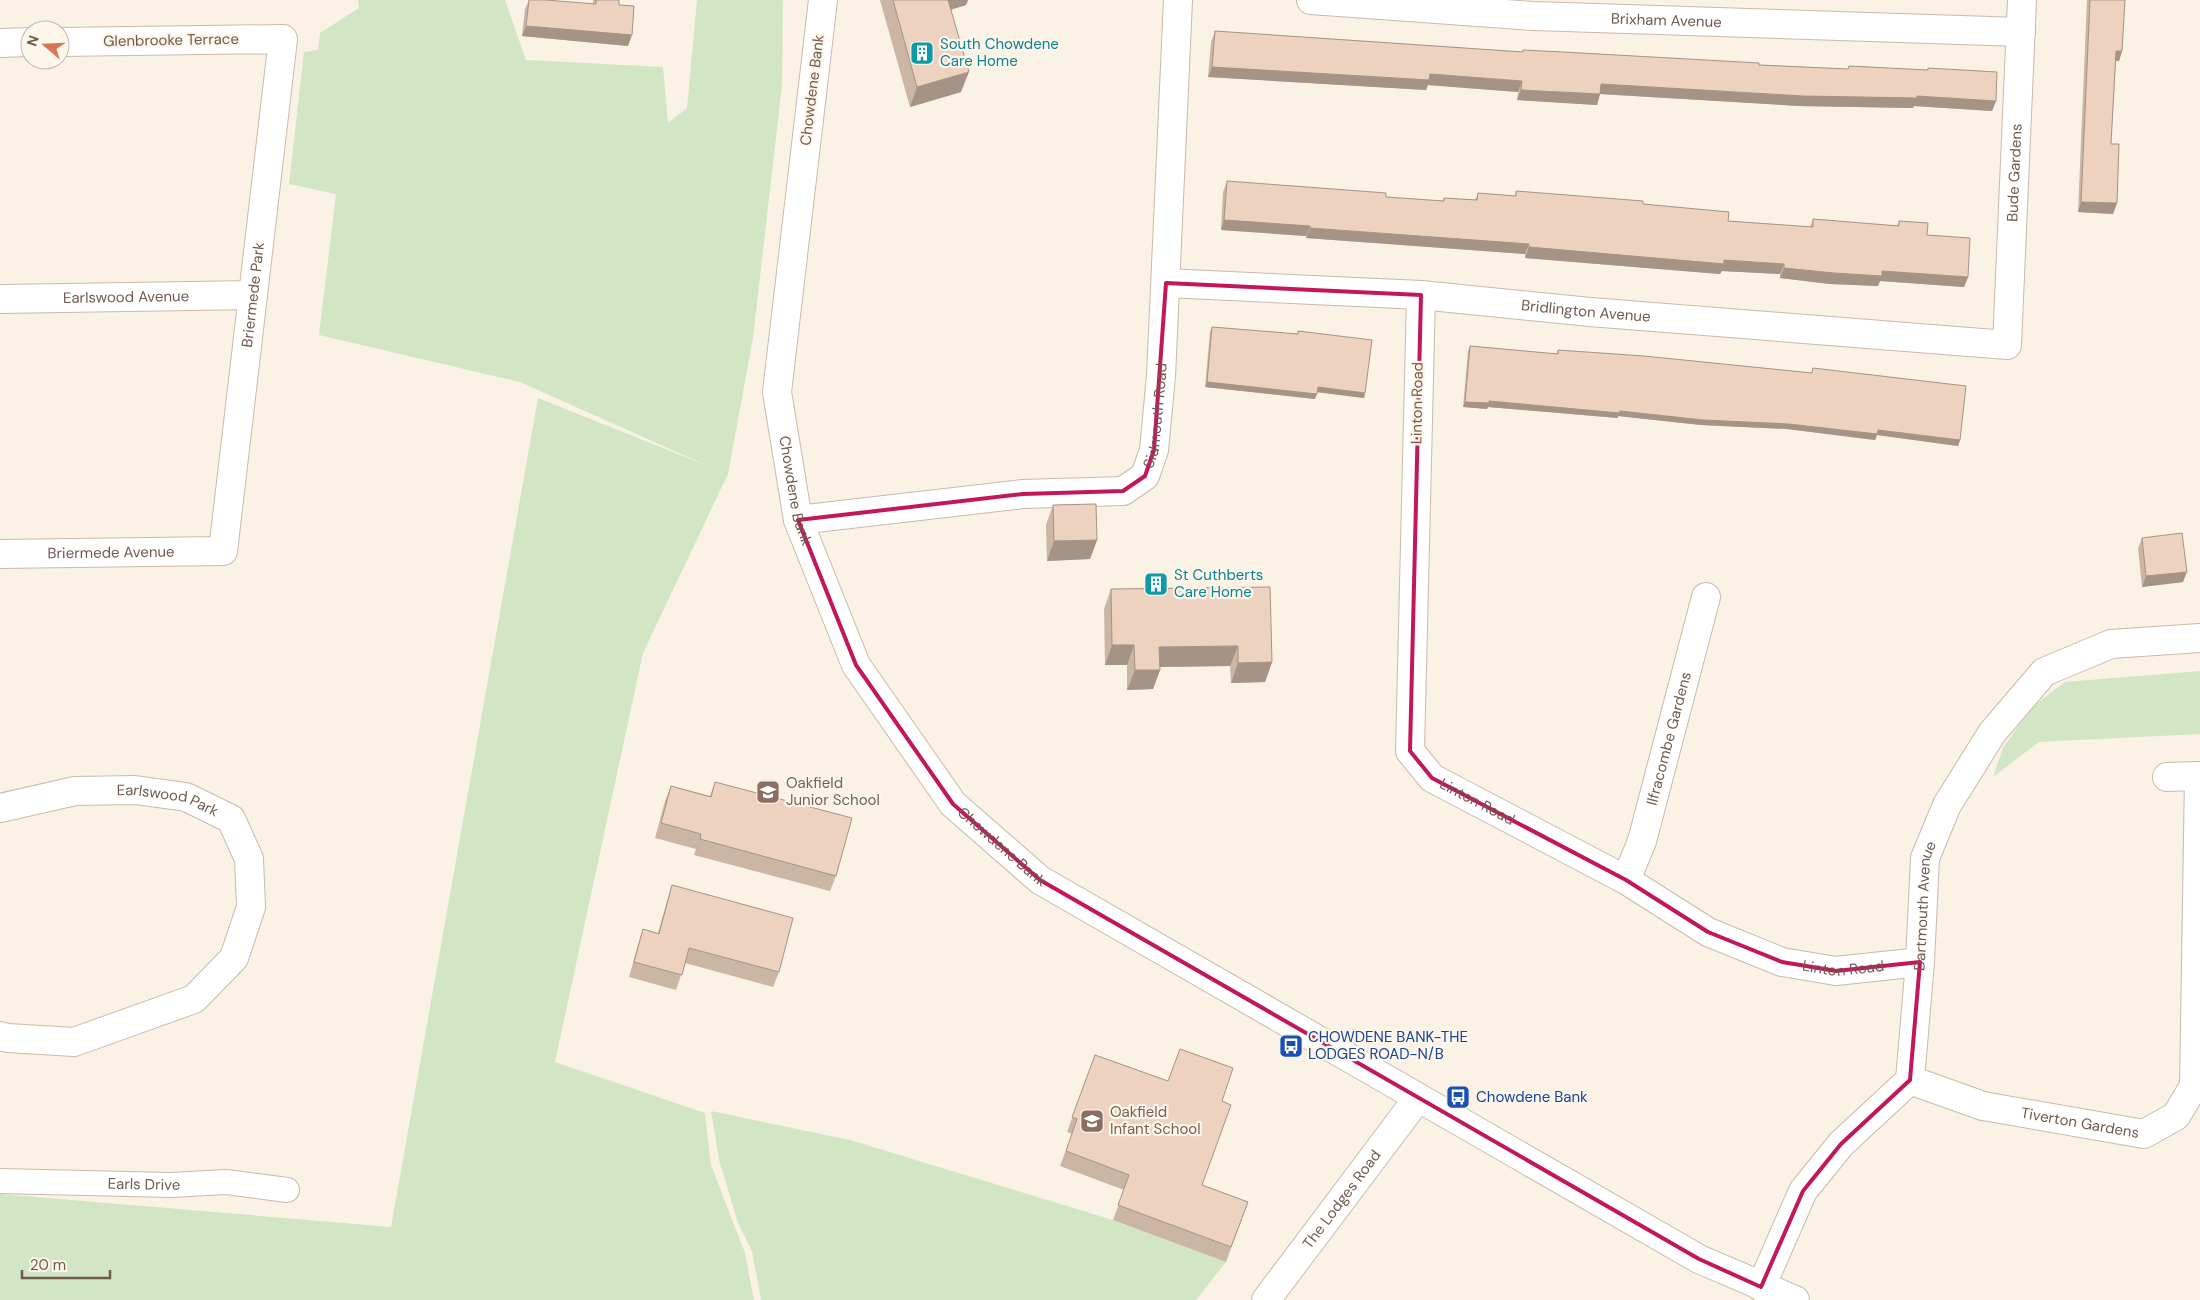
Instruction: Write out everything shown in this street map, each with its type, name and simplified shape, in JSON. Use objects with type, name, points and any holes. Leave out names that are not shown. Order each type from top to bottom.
[{"type":"street","name":"Chowdene Bank","points":[[822,0],[777,392],[798,520],[856,665],[954,804],[1040,880],[1699,1259],[1795,1300]]},
{"type":"street","name":"Sidmouth Road","points":[[798,520],[1022,494],[1123,491],[1145,476],[1154,450],[1166,282],[1178,0]]},
{"type":"street","name":"Brixham Avenue","points":[[1311,0],[1533,16],[2021,32]]},
{"type":"street","name":"Bude Gardens","points":[[2007,345],[2022,0]]},
{"type":"street","name":"Glenbrooke Terrace","points":[[70,42],[283,39]]},
{"type":"street","name":"Briermede Park","points":[[224,551],[283,39]]},
{"type":"street","points":[[0,43],[20,42]]},
{"type":"street","name":"Bridlington Avenue","points":[[1166,282],[1421,294],[1590,312],[2007,345]]},
{"type":"street","name":"Linton Road","points":[[1421,294],[1410,750],[1432,778],[1626,880],[1708,932],[1782,962],[1836,971],[1920,962]]},
{"type":"street","name":"Earlswood Avenue","points":[[0,299],[253,295]]},
{"type":"street","name":"Briermede Avenue","points":[[0,554],[224,551]]},
{"type":"street","name":"Ilfracombe Gardens","points":[[1626,880],[1642,841],[1706,597]]},
{"type":"street","name":"Dartmouth Avenue","points":[[1910,1080],[1920,962],[1925,858],[1947,805],[1992,732],[2044,672],[2110,644],[2200,638]]},
{"type":"street","name":"Tiverton Gardens","points":[[1910,1080],[1983,1106],[2144,1134],[2176,1116],[2194,1086],[2200,776],[2167,777]]},
{"type":"street","name":"Earlswood Park","points":[[0,808],[76,791],[135,790],[186,797],[231,819],[249,859],[251,907],[234,958],[194,1000],[74,1042],[0,1036]]},
{"type":"street","points":[[1761,1287],[1803,1191],[1840,1144],[1910,1080]]},
{"type":"street","name":"The Lodges Road","points":[[1266,1300],[1418,1098]]},
{"type":"street","name":"Earls Drive","points":[[0,1181],[172,1185],[226,1182],[287,1190]]},
{"type":"highlighted area","points":[[1166,283],[1421,295],[1410,751],[1432,778],[1626,880],[1708,932],[1782,962],[1836,971],[1920,962],[1910,1080],[1841,1144],[1803,1191],[1761,1287],[1699,1259],[1040,880],[953,804],[856,665],[798,520],[1023,494],[1123,491],[1145,476],[1154,450]]},
{"type":"green space","points":[[358,0],[505,0],[526,60],[663,67],[668,123],[687,108],[697,0],[783,0],[782,86],[753,338],[728,474],[643,653],[555,1062],[705,1113],[711,1165],[745,1253],[754,1300],[0,1300],[0,1194],[391,1227],[538,398],[708,466],[520,382],[319,335],[336,194],[289,184],[304,52],[318,50],[320,33],[359,8]]},
{"type":"green space","points":[[2200,671],[2200,734],[2039,742],[1993,777],[2003,748],[2031,708],[2065,682]]},
{"type":"green space","points":[[711,1111],[850,1140],[1113,1220],[1226,1262],[1196,1300],[761,1300],[752,1251],[738,1223],[719,1160]]},
{"type":"building","points":[[529,0],[596,4],[596,0],[619,0],[619,5],[634,6],[632,35],[526,26]]},
{"type":"building","name":"South Chowdene Care Home","points":[[893,0],[948,0],[969,72],[917,87]]},
{"type":"building","points":[[2090,0],[2125,0],[2122,51],[2116,51],[2111,144],[2119,144],[2117,203],[2081,202]]},
{"type":"building","points":[[1215,31],[1523,52],[1523,50],[1759,63],[1759,65],[1848,69],[1849,66],[1928,70],[1928,68],[1997,72],[1996,101],[1917,96],[1917,98],[1803,96],[1601,84],[1600,94],[1521,90],[1522,81],[1430,74],[1429,80],[1212,67]]},
{"type":"building","points":[[1227,181],[1386,193],[1386,197],[1444,201],[1444,198],[1477,200],[1478,193],[1516,196],[1516,191],[1643,201],[1643,204],[1729,212],[1728,221],[1813,227],[1813,219],[1899,226],[1899,221],[1928,223],[1927,235],[1970,238],[1968,277],[1882,271],[1882,276],[1834,273],[1784,268],[1784,264],[1724,260],[1724,264],[1529,247],[1529,244],[1224,220]]},
{"type":"building","points":[[1212,327],[1298,334],[1298,331],[1372,340],[1365,393],[1318,387],[1317,394],[1207,382]]},
{"type":"building","points":[[1470,346],[1558,354],[1558,350],[1644,356],[1812,373],[1813,368],[1966,386],[1960,440],[1878,430],[1877,434],[1789,424],[1703,420],[1620,411],[1619,413],[1489,401],[1489,403],[1465,402]]},
{"type":"building","points":[[1096,504],[1097,540],[1054,541],[1053,505]]},
{"type":"building","points":[[2182,533],[2187,572],[2146,576],[2142,538]]},
{"type":"building","points":[[1270,587],[1272,662],[1238,663],[1238,646],[1159,647],[1160,670],[1135,670],[1134,645],[1112,645],[1111,589]]},
{"type":"building","points":[[715,782],[852,818],[836,876],[700,839],[701,834],[661,823],[671,786],[711,797]]},
{"type":"building","points":[[672,885],[793,918],[779,972],[689,948],[682,975],[634,962],[643,929],[659,934]]},
{"type":"building","points":[[1180,1049],[1233,1068],[1222,1101],[1231,1105],[1202,1185],[1248,1202],[1231,1247],[1118,1205],[1129,1175],[1066,1151],[1077,1119],[1072,1117],[1095,1055],[1168,1081]]},
{"type":"place","name":"South Chowdene Care Home","points":[[922,53]]},
{"type":"place","name":"St Cuthberts Care Home","points":[[1156,584]]},
{"type":"place","name":"Oakfield Junior School","points":[[768,792]]},
{"type":"place","name":"CHOWDENE BANK-THE LODGES ROAD-N/B","points":[[1291,1046]]},
{"type":"place","name":"Chowdene Bank","points":[[1458,1097]]},
{"type":"place","name":"Oakfield Infant School","points":[[1092,1121]]}]
